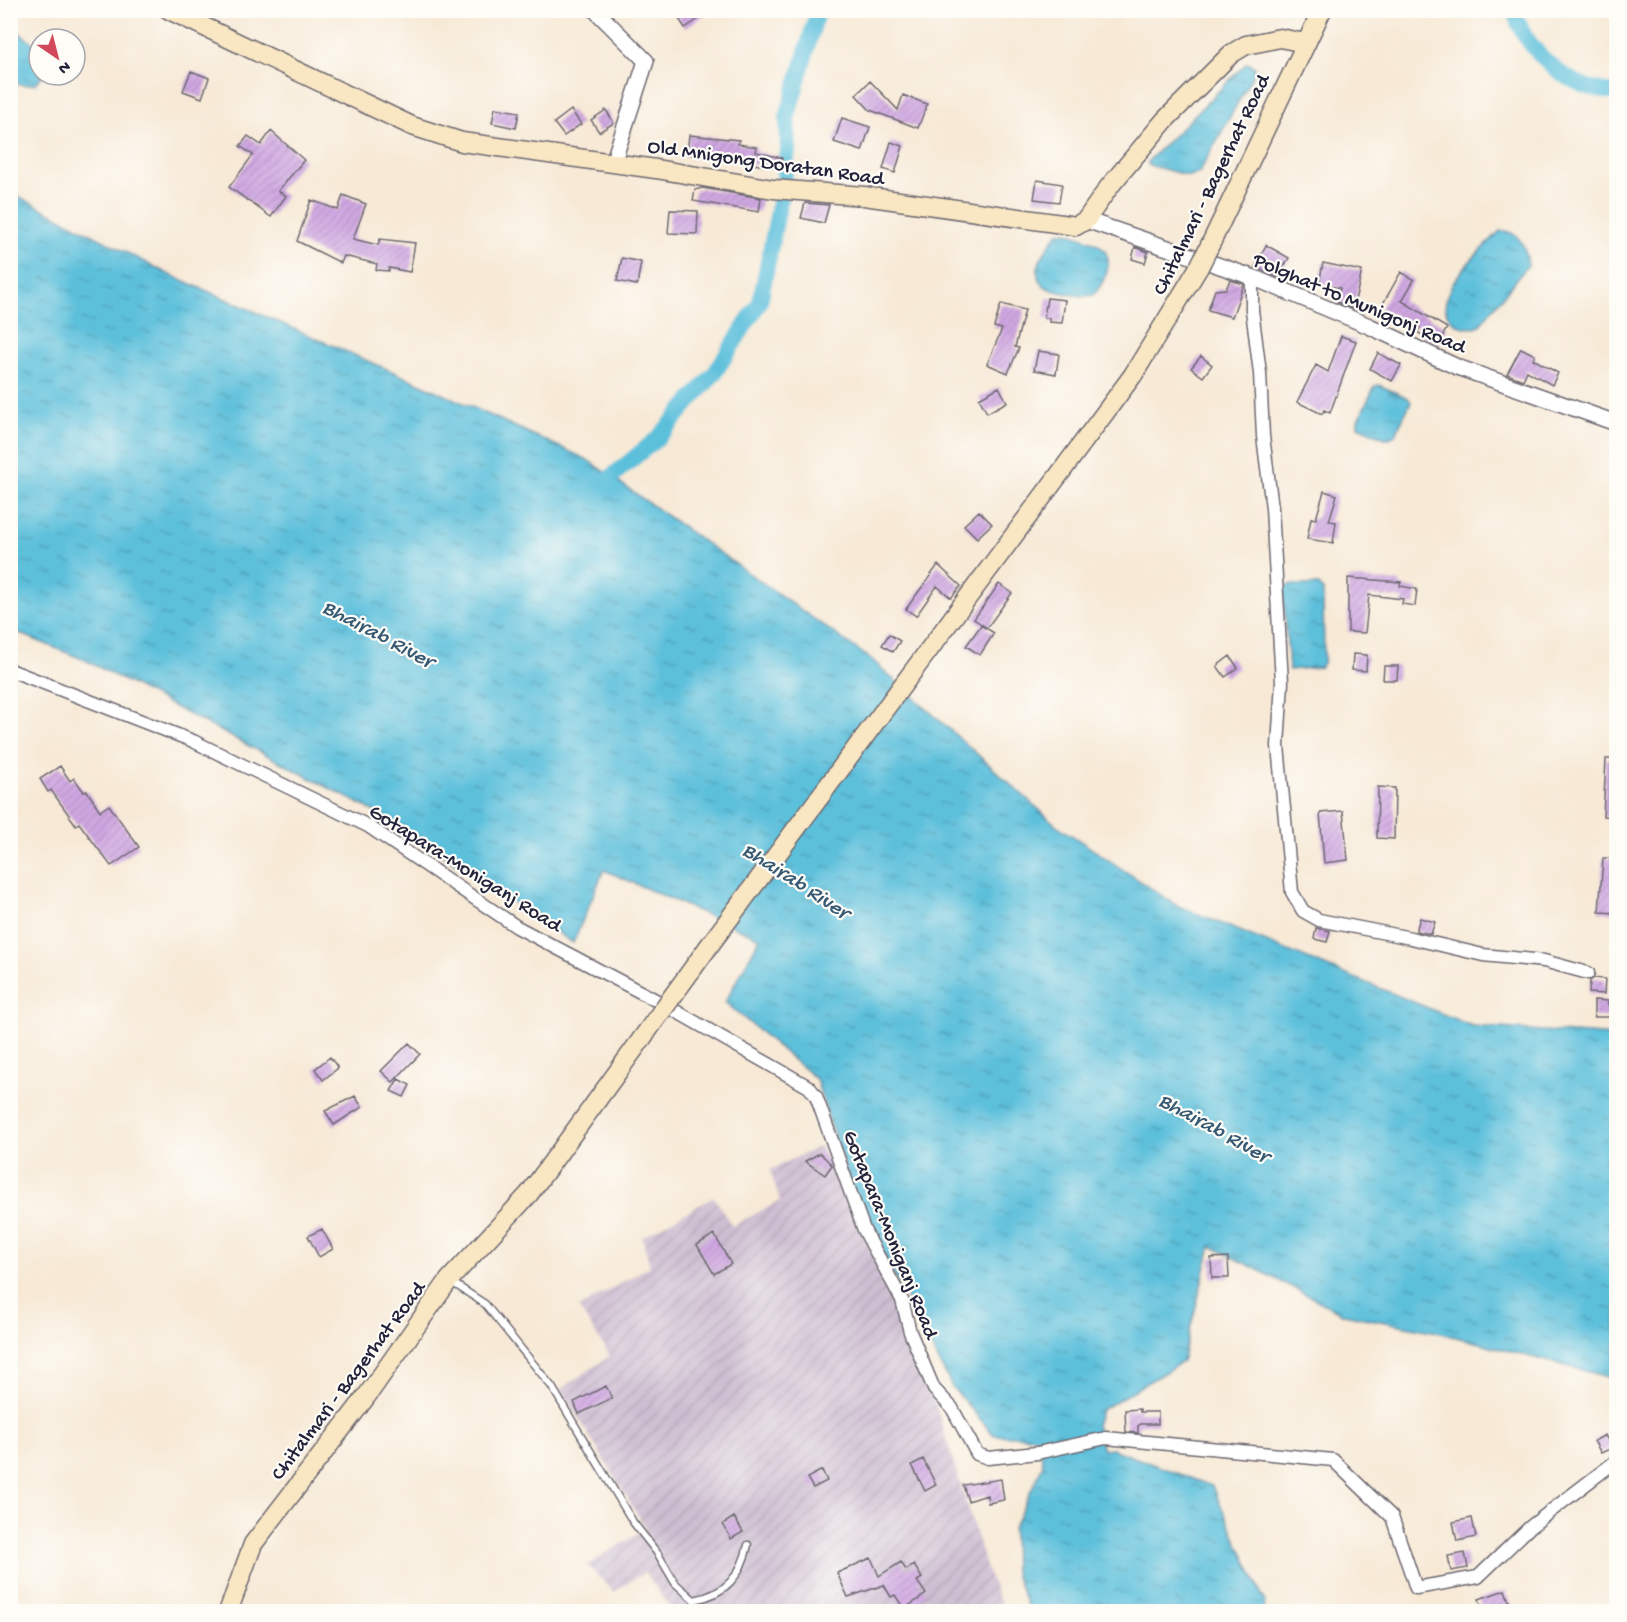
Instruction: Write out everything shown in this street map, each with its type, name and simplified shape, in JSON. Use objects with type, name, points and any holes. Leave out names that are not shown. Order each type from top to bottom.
[{"type":"main road","name":"Old Mnigong Doratan Road","points":[[169,10],[412,126],[462,142],[613,163],[772,189],[864,196],[1054,225],[1077,226],[1086,220]]},
{"type":"main road","name":"Chitalmari - Bagerhat Road","points":[[228,1611],[253,1544],[366,1397],[449,1280],[529,1194],[709,946],[1133,375],[1199,267],[1322,10]]},
{"type":"main road","points":[[1086,220],[1153,133],[1231,54],[1246,45],[1280,38],[1305,43]]},
{"type":"street","points":[[595,10],[646,61],[613,163]]},
{"type":"street","name":"Polghat to Munigonj Road","points":[[1086,220],[1252,277],[1369,326],[1458,367],[1617,423]]},
{"type":"street","points":[[1252,277],[1252,310],[1273,529],[1282,682],[1278,746],[1292,892],[1303,911],[1319,920],[1412,938],[1483,955],[1544,961],[1588,973]]},
{"type":"street","name":"Gotapara-Moniganj Road","points":[[10,670],[193,741],[368,826],[517,927],[665,1005],[809,1087],[816,1096],[864,1230],[902,1300],[910,1332],[934,1389],[952,1408],[977,1454],[988,1458],[1037,1453],[1106,1438],[1333,1460],[1392,1516],[1416,1588],[1478,1577],[1530,1527],[1617,1461]]},
{"type":"lane","points":[[449,1280],[485,1304],[552,1387],[633,1522],[658,1554],[675,1583],[694,1600],[713,1596],[726,1586],[739,1570],[748,1545]]},
{"type":"shaded area","points":[[820,1146],[880,1268],[936,1406],[988,1573],[1004,1611],[672,1611],[645,1572],[614,1592],[587,1565],[646,1529],[561,1389],[610,1356],[579,1308],[650,1266],[642,1237],[714,1197],[732,1226],[780,1201],[770,1170]]},
{"type":"water","points":[[11,26],[27,39],[27,85],[11,82]]},
{"type":"water","points":[[1247,63],[1255,67],[1253,75],[1199,173],[1189,176],[1148,165],[1148,161]]},
{"type":"water","name":"Bhairab River","points":[[10,192],[168,274],[421,384],[586,459],[871,659],[1055,824],[1176,905],[1472,1026],[1616,1036],[1616,1379],[1437,1332],[1344,1314],[1211,1246],[1182,1362],[1101,1410],[1096,1425],[1103,1450],[1112,1449],[1212,1486],[1265,1602],[1263,1611],[1029,1611],[1014,1571],[1013,1529],[1043,1465],[1037,1437],[994,1435],[952,1387],[854,1197],[816,1079],[725,1002],[760,938],[604,870],[573,943],[396,823],[85,660],[11,630]]},
{"type":"water","points":[[1500,231],[1507,231],[1521,241],[1528,265],[1480,325],[1470,328],[1461,326],[1455,323],[1447,313],[1446,301],[1450,288],[1470,262]]},
{"type":"water","points":[[1066,232],[1090,240],[1103,249],[1107,255],[1106,275],[1093,295],[1059,292],[1047,288],[1040,282],[1038,267],[1041,258],[1058,233]]},
{"type":"water","points":[[1379,385],[1408,398],[1411,402],[1394,436],[1387,439],[1358,426],[1358,420],[1375,386]]},
{"type":"water","points":[[1290,585],[1319,585],[1323,590],[1324,660],[1321,667],[1289,670],[1283,588]]},
{"type":"building","points":[[673,10],[712,10],[685,28]]},
{"type":"building","points":[[191,71],[209,78],[202,98],[183,91]]},
{"type":"building","points":[[870,81],[898,110],[903,95],[927,104],[918,128],[870,110],[856,95]]},
{"type":"building","points":[[495,108],[519,112],[516,128],[492,123]]},
{"type":"building","points":[[571,110],[581,124],[564,136],[554,123]]},
{"type":"building","points":[[606,110],[614,123],[599,132],[591,120]]},
{"type":"building","points":[[842,118],[870,127],[862,151],[834,142]]},
{"type":"building","points":[[271,131],[304,160],[278,191],[286,196],[271,217],[229,187],[253,155],[240,146],[248,136],[261,145]]},
{"type":"building","points":[[689,135],[739,140],[738,144],[757,147],[756,152],[782,158],[780,168],[687,154]]},
{"type":"building","points":[[891,142],[903,146],[895,173],[883,169]]},
{"type":"building","points":[[1037,180],[1062,184],[1059,202],[1034,199]]},
{"type":"building","points":[[702,188],[761,198],[759,212],[693,201],[695,190]]},
{"type":"building","points":[[343,195],[366,204],[353,239],[378,245],[380,239],[415,243],[410,272],[389,268],[389,271],[376,270],[377,264],[344,256],[341,263],[297,241],[311,200],[338,210]]},
{"type":"building","points":[[805,203],[829,205],[824,223],[801,218]]},
{"type":"building","points":[[670,210],[698,211],[697,234],[668,233]]},
{"type":"building","points":[[1266,245],[1289,258],[1278,277],[1255,267]]},
{"type":"building","points":[[1135,247],[1148,252],[1145,263],[1132,259]]},
{"type":"building","points":[[622,258],[641,262],[637,285],[617,281]]},
{"type":"building","points":[[1323,263],[1362,271],[1353,309],[1337,302],[1340,288],[1319,284]]},
{"type":"building","points":[[1401,272],[1414,280],[1402,301],[1447,328],[1438,344],[1417,332],[1420,328],[1380,309]]},
{"type":"building","points":[[1230,280],[1244,284],[1232,317],[1208,310],[1215,290],[1226,289]]},
{"type":"building","points":[[1047,298],[1065,300],[1062,323],[1049,322],[1049,318],[1044,318]]},
{"type":"building","points":[[1001,304],[1025,310],[1015,347],[1019,348],[1008,373],[987,364],[1002,329],[994,327]]},
{"type":"building","points":[[1341,336],[1356,341],[1330,413],[1324,410],[1322,414],[1297,402],[1316,365],[1328,372]]},
{"type":"building","points":[[1521,348],[1535,355],[1533,359],[1558,373],[1552,385],[1527,371],[1523,380],[1507,374]]},
{"type":"building","points":[[1038,351],[1059,354],[1056,374],[1034,370]]},
{"type":"building","points":[[1378,353],[1401,365],[1392,381],[1370,369]]},
{"type":"building","points":[[1201,356],[1212,365],[1203,377],[1191,368]]},
{"type":"building","points":[[999,387],[1007,402],[987,413],[979,398]]},
{"type":"building","points":[[1324,491],[1337,495],[1329,521],[1336,522],[1333,543],[1307,539],[1311,518],[1316,519]]},
{"type":"building","points":[[979,511],[992,524],[977,538],[964,525]]},
{"type":"building","points":[[938,565],[961,586],[951,598],[937,586],[916,616],[906,609]]},
{"type":"building","points":[[1348,578],[1401,582],[1400,586],[1417,589],[1415,606],[1402,604],[1403,599],[1369,595],[1365,633],[1348,632]]},
{"type":"building","points":[[999,584],[1012,593],[987,628],[974,619]]},
{"type":"building","points":[[981,625],[994,633],[980,655],[966,646]]},
{"type":"building","points":[[889,634],[900,641],[893,652],[882,645]]},
{"type":"building","points":[[1353,654],[1367,655],[1366,671],[1352,670]]},
{"type":"building","points":[[1230,656],[1238,668],[1225,677],[1217,666]]},
{"type":"building","points":[[1384,666],[1398,666],[1397,680],[1383,680]]},
{"type":"building","points":[[1606,759],[1617,759],[1617,817],[1603,816]]},
{"type":"building","points":[[60,766],[70,781],[74,778],[84,792],[87,791],[100,811],[109,805],[139,847],[111,866],[79,823],[76,825],[51,790],[48,792],[40,779]]},
{"type":"building","points":[[1378,787],[1395,788],[1394,839],[1377,838]]},
{"type":"building","points":[[1343,811],[1348,860],[1324,863],[1320,813]]},
{"type":"building","points":[[1603,858],[1617,859],[1617,913],[1599,912]]},
{"type":"building","points":[[1420,918],[1435,922],[1431,934],[1416,931]]},
{"type":"building","points":[[1316,928],[1330,931],[1327,942],[1314,939]]},
{"type":"building","points":[[1594,978],[1605,979],[1604,994],[1589,993],[1590,981]]},
{"type":"building","points":[[1594,1000],[1608,1001],[1608,1005],[1617,1005],[1617,1017],[1594,1017]]},
{"type":"building","points":[[409,1043],[420,1054],[393,1082],[381,1071]]},
{"type":"building","points":[[330,1057],[338,1068],[323,1080],[315,1069]]},
{"type":"building","points":[[398,1079],[410,1085],[404,1097],[391,1091]]},
{"type":"building","points":[[355,1096],[362,1107],[334,1125],[325,1111]]},
{"type":"building","points":[[820,1153],[832,1165],[825,1175],[805,1161]]},
{"type":"building","points":[[322,1229],[333,1249],[319,1257],[308,1236]]},
{"type":"building","points":[[714,1234],[731,1264],[714,1274],[697,1245]]},
{"type":"building","points":[[1228,1257],[1229,1278],[1212,1278],[1211,1258]]},
{"type":"building","points":[[606,1386],[612,1398],[579,1414],[574,1402]]},
{"type":"building","points":[[1140,1409],[1140,1412],[1158,1412],[1158,1424],[1141,1424],[1138,1426],[1138,1433],[1126,1432],[1125,1410]]},
{"type":"building","points":[[1605,1435],[1612,1448],[1601,1453],[1594,1441]]},
{"type":"building","points":[[923,1459],[936,1485],[925,1491],[912,1465]]},
{"type":"building","points":[[822,1470],[827,1481],[813,1488],[807,1478]]},
{"type":"building","points":[[1001,1479],[1004,1500],[988,1503],[987,1495],[968,1501],[963,1485]]},
{"type":"building","points":[[734,1517],[743,1532],[731,1539],[723,1524]]},
{"type":"building","points":[[1472,1518],[1476,1537],[1457,1541],[1453,1522]]},
{"type":"building","points":[[1465,1553],[1468,1568],[1451,1571],[1448,1556]]},
{"type":"building","points":[[871,1558],[879,1576],[901,1562],[906,1570],[914,1565],[922,1578],[917,1581],[926,1594],[904,1609],[895,1595],[891,1597],[884,1585],[848,1597],[837,1573]]},
{"type":"building","points":[[1505,1590],[1512,1609],[1484,1611],[1479,1599]]},
{"type":"waterway","points":[[784,180],[788,150],[787,118],[818,10]]},
{"type":"waterway","points":[[1514,10],[1531,44],[1548,63],[1580,84],[1616,93]]},
{"type":"waterway","points":[[594,491],[658,438],[714,374],[760,302],[780,201]]}]
